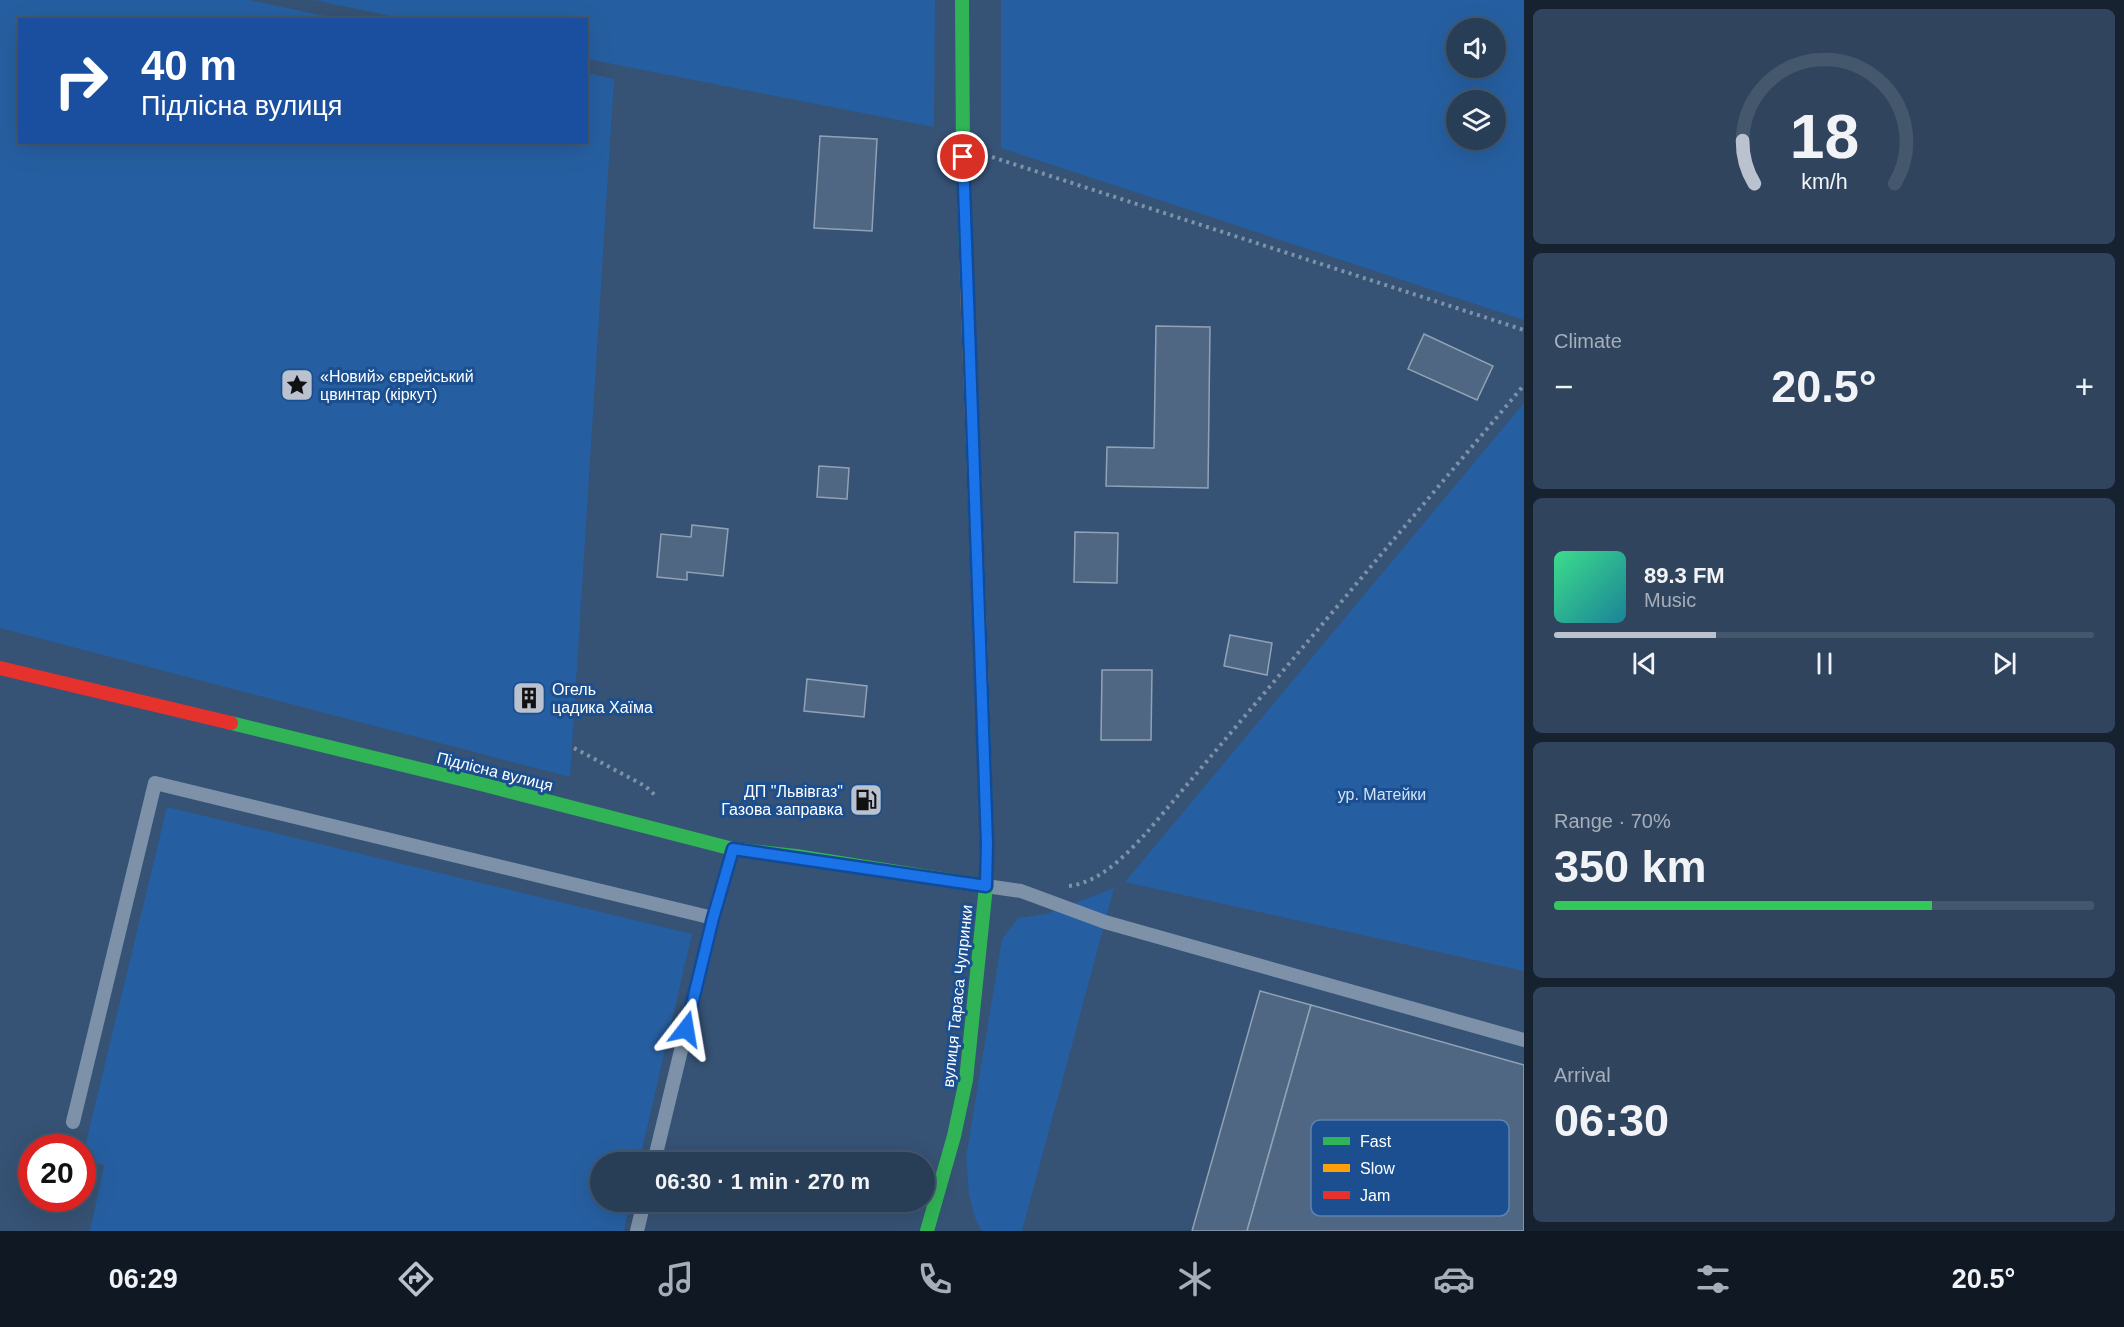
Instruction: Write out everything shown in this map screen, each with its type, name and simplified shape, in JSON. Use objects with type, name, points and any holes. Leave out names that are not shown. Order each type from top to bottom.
[{"type":"street","name":"вулиця Тараса Чупринки","points":[[927,1231],[954,1136],[966,1080],[986,886],[987,844],[963,148],[962,0]]},
{"type":"street","name":"Підлісна вулиця","points":[[0,668],[477,783],[733,849],[986,886]]},
{"type":"lane","points":[[73,1122],[155,783],[713,918]]},
{"type":"lane","points":[[656,1152],[713,918],[733,849]]},
{"type":"lane","points":[[986,886],[1021,891],[1105,922],[1524,1040]]},
{"type":"lane","points":[[637,1231],[642,1212]]},
{"type":"path","points":[[963,148],[1524,330]]},
{"type":"path","points":[[1061,886],[1081,884],[1126,855],[1177,798],[1524,386]]},
{"type":"path","points":[[574,748],[645,786],[660,801]]},
{"type":"green space","name":"«Новий» єврейський цвинтар (кіркут)","points":[[0,0],[249,0],[334,18],[18,18],[18,144],[588,144],[588,73],[614,79],[570,777],[0,628]]},
{"type":"green space","points":[[315,0],[935,0],[934,127],[588,59],[588,18],[400,18]]},
{"type":"green space","points":[[1001,0],[1524,0],[1524,320],[1001,148]]},
{"type":"green space","name":"ур. Матейки","points":[[1524,403],[1524,971],[1125,882]]},
{"type":"green space","points":[[167,807],[692,934],[641,1152],[590,1152],[590,1212],[628,1212],[624,1231],[90,1231],[94,1212],[96,1212],[104,1165],[96,1163],[96,1134],[88,1134]]},
{"type":"green space","points":[[1114,888],[1022,1231],[982,1231],[976,1221],[969,1194],[966,1157],[1002,939],[1018,918],[1046,914]]},
{"type":"building","points":[[820,136],[877,139],[872,231],[814,228]]},
{"type":"building","points":[[1156,326],[1210,327],[1208,488],[1106,486],[1107,447],[1154,448]]},
{"type":"building","points":[[1424,334],[1493,366],[1477,400],[1408,369]]},
{"type":"building","points":[[819,466],[849,468],[847,499],[817,497]]},
{"type":"building","points":[[692,525],[728,529],[723,576],[687,572],[687,580],[657,577],[661,534],[691,537]]},
{"type":"building","points":[[1075,532],[1118,533],[1117,583],[1074,582]]},
{"type":"building","points":[[1230,635],[1272,643],[1267,675],[1224,666]]},
{"type":"building","points":[[1102,670],[1152,670],[1151,740],[1101,740]]},
{"type":"building","points":[[807,679],[867,686],[864,717],[804,711]]},
{"type":"building","name":"Огель цадика Хаїма","points":[[522,687],[537,689],[535,709],[520,707]]},
{"type":"building","points":[[1260,991],[1311,1005],[1247,1231],[1192,1231]]},
{"type":"building","points":[[1311,1005],[1524,1065],[1524,1231],[1247,1231]]},
{"type":"traffic: fast","points":[[962,0],[967,285]]},
{"type":"traffic: fast","points":[[927,1231],[954,1136],[966,1080],[986,886],[987,844],[982,693]]},
{"type":"traffic: fast","points":[[231,723],[733,849],[796,856],[986,886]]},
{"type":"traffic: slow","points":[[967,285],[982,693]]},
{"type":"traffic: jam","points":[[0,668],[231,723]]},
{"type":"place","name":"«Новий» єврейський цвинтар (кіркут)","points":[[297,385]]},
{"type":"place","name":"Огель цадика Хаїма","points":[[529,698]]},
{"type":"place","name":"ДП \"Львівгаз\" Газова заправка","points":[[866,800]]},
{"type":"route","points":[[686,1029],[713,918],[733,849],[796,856],[986,886],[987,844],[963,157]]}]
